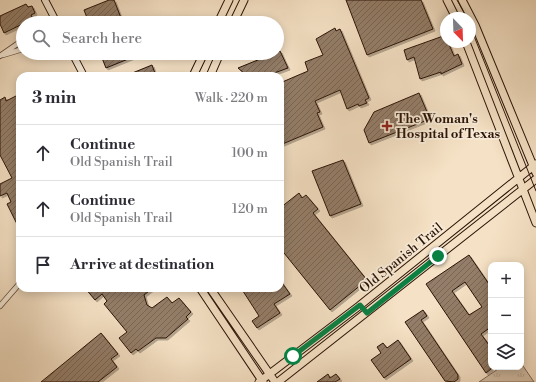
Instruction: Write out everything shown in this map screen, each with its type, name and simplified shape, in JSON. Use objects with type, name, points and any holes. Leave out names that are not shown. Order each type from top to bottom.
[{"type":"main road","points":[[221,16],[229,0]]},
{"type":"main road","points":[[236,16],[244,0]]},
{"type":"main road","points":[[447,0],[453,12]]},
{"type":"main road","points":[[462,0],[475,25],[535,168]]},
{"type":"main road","points":[[468,48],[524,188],[536,223]]},
{"type":"main road","points":[[195,72],[201,60]]},
{"type":"main road","points":[[212,72],[217,60]]},
{"type":"main road","name":"Old Spanish Trail","points":[[261,381],[360,305],[520,178],[535,168]]},
{"type":"main road","name":"Old Spanish Trail","points":[[278,382],[536,179]]},
{"type":"main road","points":[[479,210],[486,217]]},
{"type":"main road","points":[[432,248],[438,256]]},
{"type":"main road","points":[[406,282],[409,273],[416,267],[418,259]]},
{"type":"main road","points":[[203,292],[261,381]]},
{"type":"main road","points":[[213,292],[275,382]]},
{"type":"main road","points":[[211,304],[218,300]]},
{"type":"main road","points":[[360,305],[367,313]]},
{"type":"street","points":[[45,0],[53,16]]},
{"type":"street","points":[[1,56],[16,45]]},
{"type":"street","points":[[1,56],[16,51]]},
{"type":"street","points":[[76,60],[82,72]]},
{"type":"street","points":[[0,306],[16,288]]},
{"type":"green space","points":[[524,367],[534,382],[479,382],[497,370],[524,370]]},
{"type":"building","points":[[109,0],[114,0],[120,16],[86,16],[84,10]]},
{"type":"building","points":[[346,0],[421,0],[433,29],[367,55]]},
{"type":"building","points":[[26,4],[28,7],[32,6],[35,13],[32,16],[16,16],[16,27],[4,33],[0,24],[0,16]]},
{"type":"building","points":[[335,28],[336,31],[340,29],[369,98],[365,100],[367,103],[359,106],[358,104],[347,109],[340,90],[315,101],[320,112],[317,113],[323,127],[284,143],[284,81],[308,71],[305,62],[323,55],[316,39]]},
{"type":"building","points":[[440,37],[440,48],[451,48],[454,56],[458,54],[462,64],[441,74],[441,72],[420,79],[414,57],[407,60],[404,50]]},
{"type":"building","points":[[103,60],[126,60],[106,68]]},
{"type":"building","points":[[258,60],[284,60],[288,68],[277,72],[243,72],[238,68]]},
{"type":"building","points":[[152,65],[155,72],[135,72]]},
{"type":"building","points":[[419,93],[430,119],[369,143],[364,130],[374,112]]},
{"type":"building","points":[[16,96],[16,222],[7,204],[11,202],[7,193],[0,196],[0,184],[12,178],[0,155],[0,100],[5,97],[6,101]]},
{"type":"building","points":[[343,160],[361,204],[330,216],[312,171]]},
{"type":"building","points":[[299,193],[302,198],[306,195],[318,209],[313,213],[367,280],[330,310],[284,253],[284,205]]},
{"type":"building","points":[[469,255],[488,283],[488,329],[481,334],[488,344],[488,370],[490,370],[486,373],[426,284]],"holes":[[[465,282],[482,307],[469,315],[452,291]]]},
{"type":"building","points":[[284,286],[290,294],[274,304],[280,313],[257,328],[252,321],[259,316],[244,292],[284,292]]},
{"type":"building","points":[[88,292],[148,292],[144,295],[147,305],[152,308],[167,297],[172,303],[179,298],[191,312],[186,317],[188,319],[166,338],[156,338],[138,351],[136,349],[131,353],[119,338],[127,332],[104,304],[107,301],[102,294],[95,300]]},
{"type":"building","points":[[423,310],[427,316],[421,320],[458,375],[458,379],[454,382],[445,381],[405,322]]},
{"type":"building","points":[[101,333],[118,354],[111,359],[117,367],[98,382],[41,382]]},
{"type":"building","points":[[398,340],[411,359],[384,378],[371,360],[381,353],[377,347],[383,343],[387,348]]},
{"type":"building","points":[[328,374],[330,378],[336,374],[340,379],[335,382],[317,382]]},
{"type":"tram line","points":[[457,0],[464,12]]},
{"type":"tram line","points":[[476,41],[536,191]]},
{"type":"place","name":"The Woman's Hospital of Texas","points":[[387,126]]},
{"type":"route","points":[[293,356],[360,305],[367,313],[438,256]]}]
